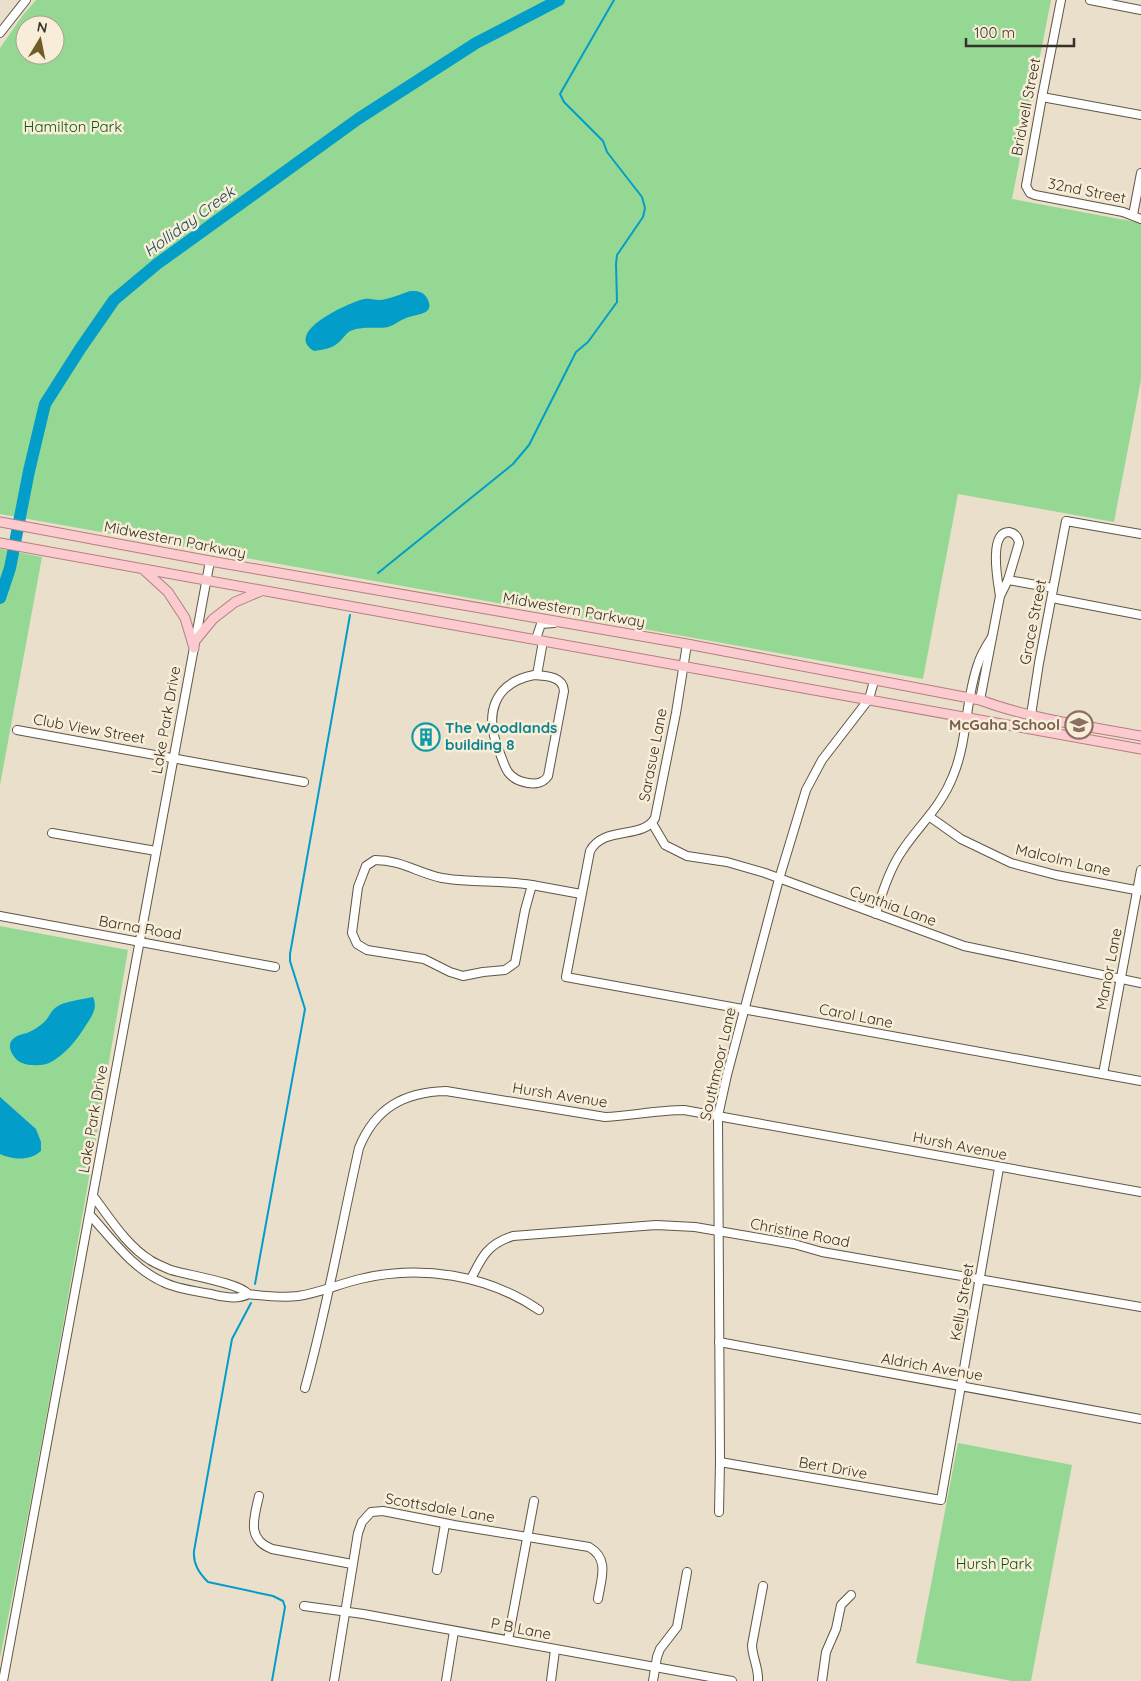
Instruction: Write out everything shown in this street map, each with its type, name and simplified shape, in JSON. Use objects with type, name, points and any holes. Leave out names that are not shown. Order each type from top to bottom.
[{"type":"main road","name":"Midwestern Parkway","points":[[0,522],[210,561],[687,644],[980,700],[1006,710],[1031,716],[1141,736]]},
{"type":"main road","points":[[0,543],[261,592],[684,665],[1141,749]]},
{"type":"main road","points":[[145,570],[168,592],[185,618],[194,645]]},
{"type":"main road","points":[[194,645],[212,619],[235,602],[261,592]]},
{"type":"street","points":[[0,33],[26,0]]},
{"type":"street","name":"Bridwell Street","points":[[1028,189],[1026,182],[1061,0]]},
{"type":"street","points":[[1090,0],[1141,10]]},
{"type":"street","points":[[1042,97],[1141,115]]},
{"type":"street","points":[[1133,215],[1141,173]]},
{"type":"street","name":"32nd Street","points":[[1028,189],[1034,195],[1115,210],[1141,219]]},
{"type":"street","name":"Grace Street","points":[[1029,728],[1066,521],[1141,534]]},
{"type":"street","points":[[980,700],[1000,596],[1008,580],[1020,542],[1013,533],[1007,532],[1001,535],[998,541],[996,566],[1000,596]]},
{"type":"street","name":"Lake Park Drive","points":[[4,1681],[210,561]]},
{"type":"street","points":[[1008,580],[1053,588]]},
{"type":"street","points":[[1052,598],[1141,615]]},
{"type":"street","points":[[537,675],[541,624],[588,627]]},
{"type":"street","points":[[876,914],[884,887],[897,859],[945,794],[954,775],[962,749],[969,698],[978,663],[992,637]]},
{"type":"street","name":"Sarasue Lane","points":[[566,977],[587,862],[593,846],[605,838],[641,828],[652,822],[657,810],[687,644]]},
{"type":"street","points":[[537,675],[558,679],[562,683],[564,691],[548,776],[545,781],[535,784],[513,777],[507,771],[492,735],[491,722],[492,711],[503,690],[518,679],[537,675]]},
{"type":"street","name":"Southmoor Lane","points":[[719,1512],[718,1116],[779,879],[806,790],[822,760],[869,699],[874,681]]},
{"type":"street","name":"Club View Street","points":[[17,730],[304,782]]},
{"type":"street","name":"Malcolm Lane","points":[[930,816],[961,839],[1011,863],[1056,875],[1139,891]]},
{"type":"street","name":"Cynthia Lane","points":[[652,822],[665,845],[687,856],[743,866],[964,946],[1141,983]]},
{"type":"street","points":[[52,833],[156,851]]},
{"type":"street","points":[[532,885],[525,910],[515,963],[505,970],[463,976],[457,975],[424,959],[367,950],[357,944],[353,938],[352,933],[360,882],[366,866],[375,860],[398,862],[442,878],[512,882],[532,885],[581,894]]},
{"type":"street","name":"Manor Lane","points":[[1103,1074],[1139,891],[1141,870]]},
{"type":"street","name":"Barna Road","points":[[0,916],[275,967]]},
{"type":"street","name":"Carol Lane","points":[[566,977],[1141,1081]]},
{"type":"street","name":"Hursh Avenue","points":[[305,1388],[318,1342],[359,1148],[373,1122],[390,1106],[415,1095],[446,1091],[605,1117],[684,1110],[998,1168],[1141,1192]]},
{"type":"street","name":"Kelly Street","points":[[941,1500],[998,1168]]},
{"type":"street","points":[[93,1196],[125,1238],[149,1260],[172,1270],[228,1284],[246,1291],[248,1294]]},
{"type":"street","points":[[90,1215],[133,1263],[148,1274],[164,1283],[219,1296],[244,1297],[248,1294],[298,1296],[361,1279],[397,1273],[434,1274],[471,1279],[505,1290],[539,1310]]},
{"type":"street","name":"Christine Road","points":[[471,1279],[479,1262],[491,1247],[504,1239],[514,1236],[656,1225],[694,1227],[718,1231],[794,1244],[822,1252],[1141,1307]]},
{"type":"street","name":"Aldrich Avenue","points":[[718,1342],[1141,1419]]},
{"type":"street","name":"Bert Drive","points":[[720,1462],[941,1500]]},
{"type":"street","points":[[258,1496],[254,1522],[255,1533],[263,1546],[352,1564]]},
{"type":"street","points":[[508,1640],[534,1501]]},
{"type":"street","name":"Scottsdale Lane","points":[[334,1681],[352,1564],[362,1522],[371,1512],[382,1511],[444,1524],[589,1547],[603,1561],[598,1599]]},
{"type":"street","points":[[437,1570],[444,1524]]},
{"type":"street","points":[[653,1681],[660,1650],[677,1627],[687,1572]]},
{"type":"street","points":[[758,1681],[752,1645],[762,1586]]},
{"type":"street","points":[[822,1681],[826,1652],[836,1629],[841,1605],[851,1594]]},
{"type":"street","name":"P B Lane","points":[[304,1606],[508,1640],[732,1681]]},
{"type":"street","points":[[446,1681],[454,1631]]},
{"type":"street","points":[[551,1681],[556,1650]]},
{"type":"green space","name":"Hamilton Park","points":[[36,0],[1051,0],[1012,199],[1141,223],[1141,380],[1114,522],[958,494],[923,679],[0,514],[0,48],[15,26],[15,65],[65,65],[65,15],[23,15]]},
{"type":"green space","points":[[0,549],[42,557],[0,785]]},
{"type":"green space","points":[[0,926],[128,950],[67,1305],[0,1658]]},
{"type":"green space","name":"Hursh Park","points":[[958,1443],[1072,1465],[1031,1681],[1012,1681],[916,1663]]},
{"type":"water","points":[[410,291],[424,294],[429,303],[428,310],[388,327],[362,328],[351,331],[337,344],[328,348],[314,351],[307,343],[306,335],[312,327],[333,312],[364,299],[380,300],[392,298]]},
{"type":"water","points":[[93,997],[95,1008],[92,1015],[75,1041],[60,1056],[43,1065],[28,1065],[22,1063],[14,1056],[10,1045],[15,1038],[40,1026],[57,1007],[71,1001]]},
{"type":"water","points":[[0,1097],[36,1129],[41,1142],[41,1151],[32,1157],[10,1157],[0,1154]]},
{"type":"waterway","name":"Holliday Creek","points":[[0,598],[10,568],[29,471],[45,404],[114,300],[157,264],[358,119],[476,43],[559,0]]},
{"type":"waterway","points":[[378,573],[513,464],[529,445],[576,352],[588,342],[617,302],[617,255],[643,217],[645,208],[642,197],[607,152],[603,141],[564,102],[560,94],[614,0]]},
{"type":"waterway","points":[[255,1284],[305,1009],[290,961],[290,954],[350,615]]},
{"type":"waterway","points":[[251,1303],[232,1339],[194,1551],[194,1560],[197,1568],[208,1582],[273,1596],[283,1601],[285,1607],[272,1681]]},
{"type":"place","name":"McGaha School","points":[[1079,725]]},
{"type":"place","name":"The Woodlands building 8","points":[[426,737]]}]
